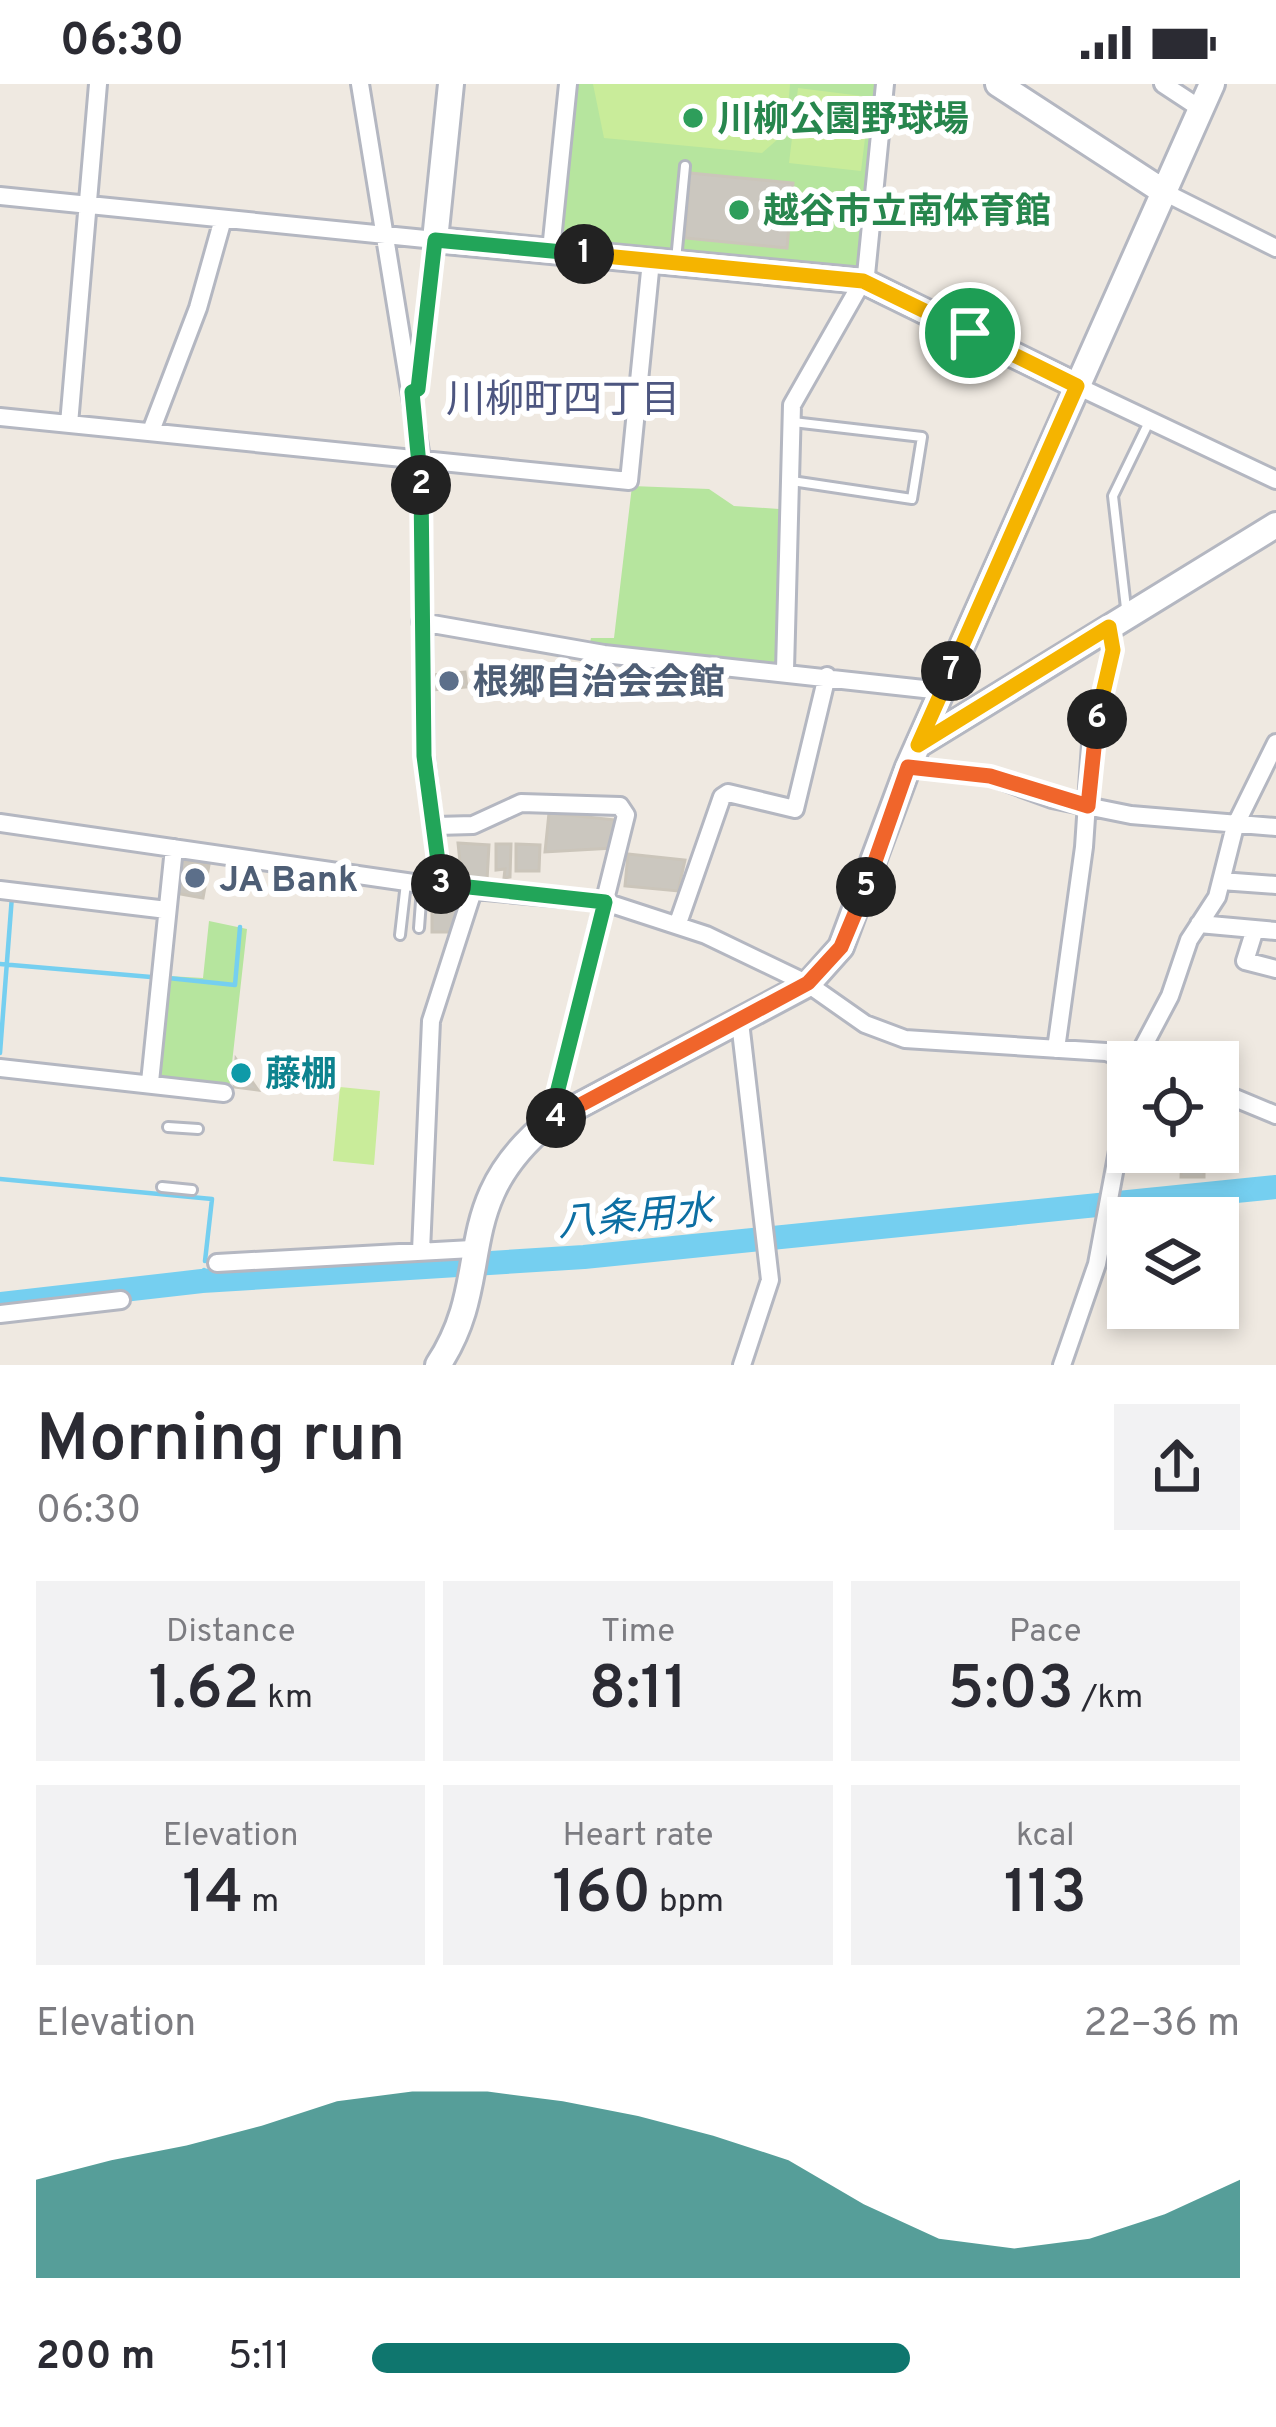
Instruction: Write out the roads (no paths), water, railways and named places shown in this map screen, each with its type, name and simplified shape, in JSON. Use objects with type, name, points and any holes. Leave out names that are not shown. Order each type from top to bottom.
[{"type":"main road","points":[[451,84],[435,240],[863,281],[1077,386]]},
{"type":"main road","points":[[998,84],[1164,192]]},
{"type":"main road","points":[[438,1365],[455,1334],[491,1188],[523,1145],[550,1121],[740,1022],[827,968],[854,922],[913,756],[1212,84]]},
{"type":"main road","points":[[913,756],[1118,621],[1276,525]]},
{"type":"street","points":[[69,424],[98,84]]},
{"type":"street","points":[[360,84],[422,458],[424,756],[436,826],[423,884]]},
{"type":"street","points":[[551,250],[568,84]]},
{"type":"street","points":[[785,670],[792,405],[863,281],[885,84]]},
{"type":"street","points":[[1163,84],[1201,109]]},
{"type":"street","points":[[1164,192],[1276,248]]},
{"type":"street","points":[[0,196],[435,240],[423,362],[418,389],[412,392]]},
{"type":"street","points":[[151,431],[198,308],[223,219]]},
{"type":"street","points":[[0,417],[629,482],[663,262]]},
{"type":"street","points":[[1077,386],[1276,481]]},
{"type":"street","points":[[1056,1048],[1088,806],[1091,744],[1118,621]]},
{"type":"street","points":[[421,622],[604,654],[785,670],[942,691]]},
{"type":"street","points":[[678,923],[722,797],[728,793],[795,808],[827,676]]},
{"type":"street","points":[[1144,1041],[1221,881],[1235,826],[1276,743]]},
{"type":"street","points":[[913,756],[1088,806],[1235,826],[1276,826]]},
{"type":"street","points":[[436,826],[473,824],[521,803],[620,806],[626,815],[550,1121]]},
{"type":"street","points":[[0,823],[473,891],[605,902],[678,923],[808,983],[865,1024],[905,1039],[1107,1052]]},
{"type":"street","points":[[150,1082],[174,848]]},
{"type":"street","points":[[1221,881],[1276,885]]},
{"type":"street","points":[[0,890],[167,910]]},
{"type":"street","points":[[421,1251],[430,1021],[473,891]]},
{"type":"street","points":[[1199,924],[1276,931]]},
{"type":"street","points":[[1255,929],[1244,961],[1276,969]]},
{"type":"street","points":[[740,1022],[770,1280],[742,1365]]},
{"type":"street","points":[[8,1066],[224,1093]]},
{"type":"street","points":[[1239,1099],[1276,1114]]},
{"type":"street","points":[[1062,1365],[1096,1264],[1113,1173]]},
{"type":"street","points":[[222,1259],[421,1251],[471,1260]]},
{"type":"street","points":[[0,1314],[121,1300]]},
{"type":"lane","points":[[663,262],[685,166]]},
{"type":"lane","points":[[1118,621],[1113,496],[1150,420]]},
{"type":"lane","points":[[792,422],[922,437],[912,499],[792,481]]},
{"type":"lane","points":[[419,928],[423,884]]},
{"type":"lane","points":[[400,935],[423,884]]},
{"type":"lane","points":[[168,1127],[198,1130]]},
{"type":"lane","points":[[162,1187],[192,1190]]},
{"type":"waterway","points":[[0,1053],[12,896]]},
{"type":"waterway","points":[[168,978],[235,985],[240,927]]},
{"type":"waterway","points":[[0,964],[151,977]]},
{"type":"waterway","points":[[0,1179],[212,1199],[205,1261]]},
{"type":"waterway","name":"八条用水","points":[[0,1304],[202,1281],[584,1257],[1276,1187]]},
{"type":"waterway","points":[[202,1281],[204,1270]]},
{"type":"place","name":"川柳公園野球場","points":[[693,118]]},
{"type":"place","name":"越谷市立南体育館","points":[[739,210]]},
{"type":"place","name":"根郷自治会会館","points":[[449,681]]},
{"type":"place","name":"JA Bank","points":[[195,878]]},
{"type":"place","name":"藤棚","points":[[241,1073]]},
{"type":"district","name":"川柳町四丁目","points":[[563,398]]}]
